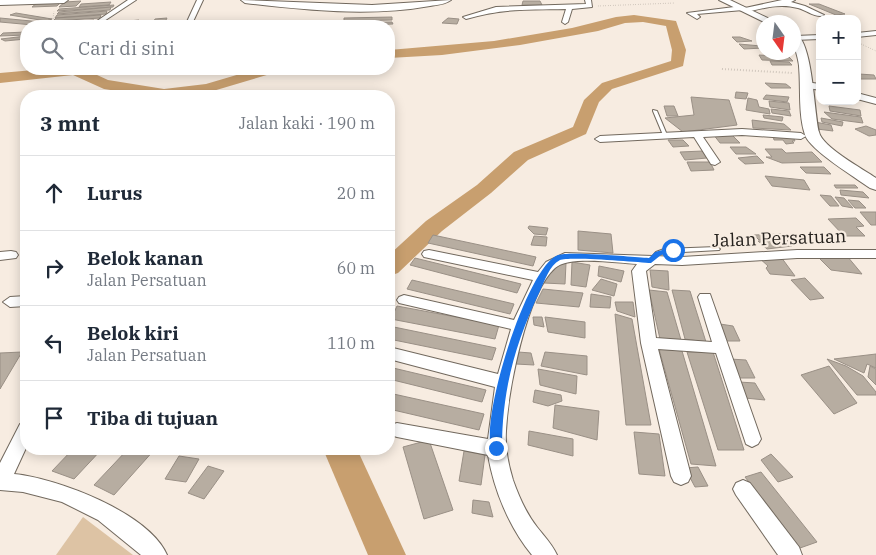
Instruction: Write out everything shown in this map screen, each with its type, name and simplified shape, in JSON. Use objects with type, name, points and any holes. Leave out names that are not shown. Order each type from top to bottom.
[{"type":"main road","points":[[0,2],[64,0]]},
{"type":"main road","points":[[245,0],[364,7],[447,0]]},
{"type":"main road","points":[[723,0],[760,15]]},
{"type":"main road","points":[[730,0],[758,15]]},
{"type":"main road","points":[[797,65],[805,85],[812,136],[828,152],[876,185]]},
{"type":"main road","points":[[797,65],[796,113],[801,136],[816,152],[876,193]]},
{"type":"street","points":[[101,20],[119,6],[133,0]]},
{"type":"street","points":[[191,20],[200,0]]},
{"type":"street","points":[[697,17],[690,12],[746,9],[792,0]]},
{"type":"street","points":[[781,2],[803,7],[821,15]]},
{"type":"street","points":[[466,17],[481,10],[546,3],[570,7],[590,3]]},
{"type":"street","points":[[566,22],[570,7]]},
{"type":"street","points":[[861,35],[876,33]]},
{"type":"street","points":[[801,37],[816,37]]},
{"type":"street","points":[[805,85],[816,86]]},
{"type":"street","points":[[861,97],[876,101]]},
{"type":"street","points":[[600,139],[665,134],[742,132],[801,136]]},
{"type":"street","points":[[696,134],[714,162]]},
{"type":"street","points":[[428,254],[541,277]]},
{"type":"street","name":"Jalan Persatuan","points":[[546,555],[532,541],[515,509],[501,477],[496,448],[497,414],[502,382],[519,326],[547,267],[559,257],[651,261],[797,254],[876,254]]},
{"type":"street","points":[[651,261],[644,264],[639,271],[649,343],[681,476]]},
{"type":"street","points":[[705,297],[752,439]]},
{"type":"street","points":[[404,300],[519,326]]},
{"type":"street","points":[[10,302],[20,301]]},
{"type":"street","points":[[649,343],[721,348]]},
{"type":"street","points":[[395,355],[502,382]]},
{"type":"street","points":[[397,430],[496,448]]},
{"type":"street","points":[[20,441],[1,481],[26,482],[55,489],[96,507],[138,535],[156,555]]},
{"type":"street","points":[[743,489],[791,555]]},
{"type":"lane","points":[[656,111],[665,134]]},
{"type":"lane","points":[[651,261],[658,253],[664,251],[717,249]]},
{"type":"path","points":[[590,3],[675,3]]},
{"type":"path","points":[[53,20],[54,11]]},
{"type":"path","points":[[861,45],[876,51]]},
{"type":"path","points":[[722,69],[797,65]]},
{"type":"shaded area","points":[[83,517],[133,555],[56,555]]},
{"type":"building","points":[[81,1],[76,6],[59,7],[65,2]]},
{"type":"building","points":[[523,1],[540,1],[542,5],[522,5]]},
{"type":"building","points":[[61,2],[57,6],[32,7],[37,3]]},
{"type":"building","points":[[111,2],[109,5],[79,7],[81,4]]},
{"type":"building","points":[[809,4],[819,4],[845,14],[836,15]]},
{"type":"building","points":[[114,5],[113,7],[57,11],[59,9]]},
{"type":"building","points":[[111,7],[110,10],[57,14],[59,12]]},
{"type":"building","points":[[107,11],[106,14],[55,18],[57,15]]},
{"type":"building","points":[[16,13],[52,19],[40,20],[10,15]]},
{"type":"building","points":[[101,15],[100,18],[54,20],[56,18]]},
{"type":"building","points":[[392,17],[392,20],[344,20],[344,18]]},
{"type":"building","points":[[0,18],[21,20],[20,24],[0,22]]},
{"type":"building","points":[[167,18],[166,20],[155,19]]},
{"type":"building","points":[[448,18],[459,19],[457,24],[442,23]]},
{"type":"building","points":[[20,32],[20,35],[0,36],[3,33]]},
{"type":"building","points":[[20,37],[20,40],[5,41],[1,39]]},
{"type":"building","points":[[732,37],[740,37],[752,41],[737,42]]},
{"type":"building","points":[[739,44],[756,46],[756,48],[744,49]]},
{"type":"building","points":[[770,61],[789,62],[792,65],[772,65]]},
{"type":"building","points":[[861,74],[874,75],[876,79],[861,79]]},
{"type":"building","points":[[765,83],[786,84],[791,88],[771,88]]},
{"type":"building","points":[[736,92],[748,93],[746,99],[735,98]]},
{"type":"building","points":[[766,95],[789,97],[787,102],[763,99]]},
{"type":"building","points":[[691,97],[729,100],[737,125],[683,132],[665,118],[694,115]]},
{"type":"building","points":[[748,98],[757,100],[759,107],[769,109],[770,114],[746,110]]},
{"type":"building","points":[[769,101],[789,103],[790,110],[770,107]]},
{"type":"building","points":[[664,106],[674,106],[678,116],[667,116]]},
{"type":"building","points":[[829,106],[860,110],[861,116],[830,111]]},
{"type":"building","points":[[771,109],[789,111],[791,116],[772,113]]},
{"type":"building","points":[[824,112],[861,117],[863,123],[832,119]]},
{"type":"building","points":[[763,115],[783,117],[782,121],[764,118]]},
{"type":"building","points":[[821,118],[843,122],[842,126],[822,122]]},
{"type":"building","points":[[752,120],[784,124],[791,130],[753,128]]},
{"type":"building","points":[[815,122],[831,125],[833,131],[817,129]]},
{"type":"building","points":[[866,126],[876,130],[876,135],[869,136],[855,129]]},
{"type":"building","points":[[713,134],[731,134],[740,143],[720,143]]},
{"type":"building","points":[[773,136],[793,137],[795,141],[792,141],[794,143],[786,144],[783,140],[774,140]]},
{"type":"building","points":[[668,140],[683,140],[689,146],[673,147]]},
{"type":"building","points":[[730,147],[746,147],[756,154],[736,154]]},
{"type":"building","points":[[765,149],[782,149],[786,153],[812,152],[822,162],[782,163],[766,157],[772,157]]},
{"type":"building","points":[[703,151],[707,158],[685,160],[680,152]]},
{"type":"building","points":[[757,156],[764,163],[745,164],[738,158]]},
{"type":"building","points":[[687,162],[710,162],[714,170],[691,171]]},
{"type":"building","points":[[800,167],[824,167],[831,174],[806,173]]},
{"type":"building","points":[[765,176],[804,180],[810,190],[772,186]]},
{"type":"building","points":[[834,185],[855,185],[858,188],[836,188]]},
{"type":"building","points":[[840,190],[863,192],[869,198],[841,195]]},
{"type":"building","points":[[820,195],[831,196],[839,206],[830,206]]},
{"type":"building","points":[[835,197],[844,198],[853,208],[842,206]]},
{"type":"building","points":[[848,200],[859,201],[866,208],[855,208]]},
{"type":"building","points":[[860,212],[876,212],[876,225],[871,225]]},
{"type":"building","points":[[856,218],[864,226],[856,227],[865,236],[844,236],[828,219]]},
{"type":"building","points":[[529,226],[548,228],[546,235],[534,234],[528,228]]},
{"type":"building","points":[[578,231],[611,234],[613,253],[578,250]]},
{"type":"building","points":[[781,234],[785,238],[759,240],[754,235]]},
{"type":"building","points":[[433,235],[536,257],[533,266],[428,243]]},
{"type":"building","points":[[534,236],[547,237],[546,246],[531,245]]},
{"type":"building","points":[[787,240],[792,246],[767,249],[758,241]]},
{"type":"building","points":[[817,256],[847,256],[862,274],[831,270]]},
{"type":"building","points":[[758,257],[781,257],[795,276],[770,274],[766,268],[768,266]]},
{"type":"building","points":[[415,258],[521,284],[517,293],[410,265]]},
{"type":"building","points":[[572,262],[590,265],[586,287],[571,285]]},
{"type":"building","points":[[566,263],[565,284],[544,283],[554,264]]},
{"type":"building","points":[[599,266],[624,271],[621,282],[598,276]]},
{"type":"building","points":[[650,270],[668,271],[669,290],[652,287]]},
{"type":"building","points":[[805,278],[824,298],[810,300],[791,280]]},
{"type":"building","points":[[601,279],[617,284],[614,296],[592,290]]},
{"type":"building","points":[[412,280],[514,304],[510,314],[407,289]]},
{"type":"building","points":[[543,289],[583,293],[579,307],[536,303]]},
{"type":"building","points":[[649,290],[667,292],[681,340],[660,339]]},
{"type":"building","points":[[672,290],[690,291],[706,342],[685,339]]},
{"type":"building","points":[[591,294],[611,297],[610,308],[590,307]]},
{"type":"building","points":[[615,302],[633,302],[635,317],[617,311]]},
{"type":"building","points":[[397,306],[499,325],[495,339],[395,320]]},
{"type":"building","points":[[615,314],[632,319],[651,425],[626,425]]},
{"type":"building","points":[[533,317],[542,317],[544,327],[534,325]]},
{"type":"building","points":[[545,317],[585,322],[585,338],[548,332]]},
{"type":"building","points":[[720,324],[733,326],[740,341],[724,341]]},
{"type":"building","points":[[395,327],[496,348],[492,360],[395,340]]},
{"type":"building","points":[[659,349],[682,351],[716,466],[691,464]]},
{"type":"building","points":[[20,352],[20,355],[0,389],[0,353]]},
{"type":"building","points":[[518,352],[531,353],[534,365],[516,364]]},
{"type":"building","points":[[545,352],[587,356],[587,375],[541,366]]},
{"type":"building","points":[[687,352],[713,352],[744,450],[718,450]]},
{"type":"building","points":[[876,354],[876,368],[867,364],[864,373],[834,359]]},
{"type":"building","points":[[730,359],[746,360],[755,378],[738,378]]},
{"type":"building","points":[[827,359],[846,366],[863,376],[876,392],[876,395],[857,395]]},
{"type":"building","points":[[829,366],[857,403],[834,414],[801,375]]},
{"type":"building","points":[[870,366],[876,369],[876,385],[868,377]]},
{"type":"building","points":[[395,368],[486,390],[482,402],[395,380]]},
{"type":"building","points":[[538,369],[577,376],[576,394],[540,385]]},
{"type":"building","points":[[739,382],[755,383],[765,400],[745,398]]},
{"type":"building","points":[[535,390],[561,395],[562,401],[548,406],[533,402]]},
{"type":"building","points":[[395,394],[484,414],[479,430],[395,410]]},
{"type":"building","points":[[555,405],[599,411],[597,440],[553,428]]},
{"type":"building","points":[[529,431],[573,439],[573,456],[528,445]]},
{"type":"building","points":[[634,432],[659,434],[665,476],[639,474]]},
{"type":"building","points":[[429,440],[453,510],[424,519],[403,447]]},
{"type":"building","points":[[464,451],[485,455],[481,485],[459,481]]},
{"type":"building","points":[[771,454],[793,477],[778,482],[761,460]]},
{"type":"building","points":[[67,455],[96,455],[74,479],[52,471]]},
{"type":"building","points":[[122,455],[150,455],[114,495],[94,485]]},
{"type":"building","points":[[179,456],[199,459],[186,482],[165,479]]},
{"type":"building","points":[[208,466],[224,471],[204,499],[188,493]]},
{"type":"building","points":[[698,467],[708,486],[695,487],[685,468]]},
{"type":"building","points":[[761,472],[817,542],[800,548],[745,477]]},
{"type":"building","points":[[473,500],[489,502],[493,517],[472,513]]},
{"type":"waterway","points":[[395,54],[494,45],[598,27],[616,20],[634,18],[672,24],[679,50],[678,63],[607,86],[592,100],[580,130],[521,156],[484,189],[434,226],[395,262]]},
{"type":"waterway","points":[[0,78],[28,75]]},
{"type":"waterway","points":[[85,75],[104,84],[140,90]]},
{"type":"waterway","points":[[193,90],[207,88],[251,75]]},
{"type":"waterway","points":[[343,455],[387,555]]},
{"type":"route","points":[[496,448],[497,414],[502,382],[519,326],[547,267],[559,257],[576,256],[651,261],[658,253],[673,250]]}]
